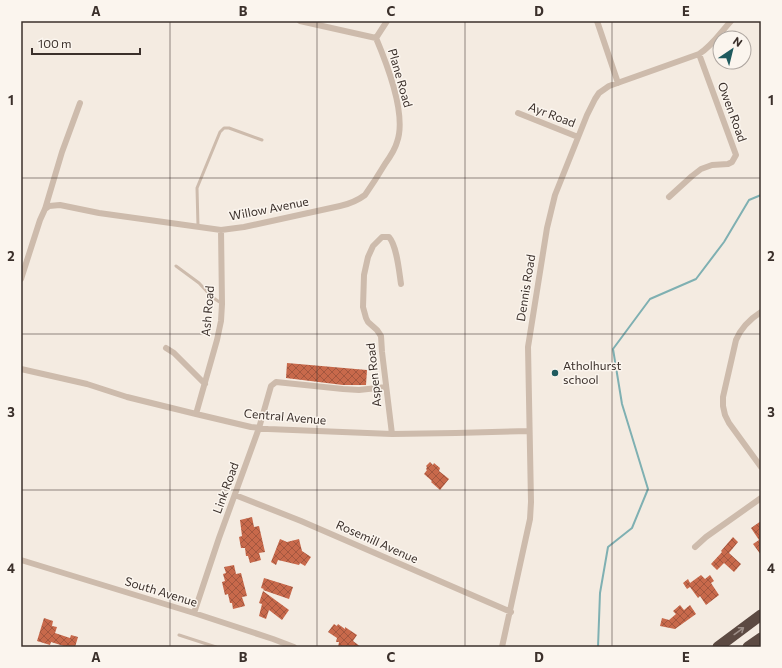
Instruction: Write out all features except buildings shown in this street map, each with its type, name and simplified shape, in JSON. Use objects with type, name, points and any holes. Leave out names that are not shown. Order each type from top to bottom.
[{"type":"highway","points":[[718,647],[761,615]]},
{"type":"highway","points":[[748,647],[761,638]]},
{"type":"street","points":[[300,21],[376,38]]},
{"type":"street","name":"Plane Road","points":[[387,21],[376,38],[383,54],[398,107],[400,127],[397,143]]},
{"type":"street","points":[[597,21],[618,82]]},
{"type":"street","name":"Dennis Road","points":[[502,647],[511,612],[530,520],[531,502],[528,347],[547,228],[555,195],[587,115],[599,93],[618,82],[699,54],[731,21]]},
{"type":"street","name":"Owen Road","points":[[669,197],[701,169],[712,165],[728,164],[732,162],[736,155],[699,54]]},
{"type":"street","points":[[21,279],[45,209],[62,152],[80,103]]},
{"type":"street","name":"Ayr Road","points":[[518,113],[578,137]]},
{"type":"street","name":"Willow Avenue","points":[[45,209],[49,206],[60,205],[99,213],[221,230],[244,227],[353,203],[365,195],[397,143]]},
{"type":"street","name":"Ash Road","points":[[196,414],[221,321],[221,230]]},
{"type":"street","name":"Aspen Road","points":[[392,434],[381,336],[368,322],[363,307],[364,275],[368,257],[374,246],[382,237],[389,237],[395,248],[401,284]]},
{"type":"street","points":[[21,255],[28,257]]},
{"type":"street","points":[[761,312],[745,325],[736,340],[723,397],[723,406],[729,423],[761,467]]},
{"type":"street","points":[[166,348],[174,353],[205,384]]},
{"type":"street","name":"Central Avenue","points":[[21,369],[87,384],[127,397],[259,428],[392,434],[529,431]]},
{"type":"street","name":"Link Road","points":[[194,613],[259,428],[271,386],[276,382],[359,390],[386,387]]},
{"type":"street","name":"Rosemill Avenue","points":[[235,494],[511,612]]},
{"type":"street","points":[[695,547],[706,537],[761,498]]},
{"type":"street","name":"South Avenue","points":[[21,560],[194,613],[273,639],[292,647]]},
{"type":"lane","points":[[198,226],[197,188],[220,132],[224,128],[229,128],[262,140]]},
{"type":"lane","points":[[176,266],[199,283],[212,297],[222,304]]},
{"type":"lane","points":[[179,635],[216,647]]},
{"type":"waterway","points":[[598,647],[600,593],[608,547],[632,528],[648,489],[622,404],[613,349],[650,299],[696,279],[724,242],[749,200],[761,195]]},
{"type":"place","name":"Atholhurst school","points":[[555,373]]}]
